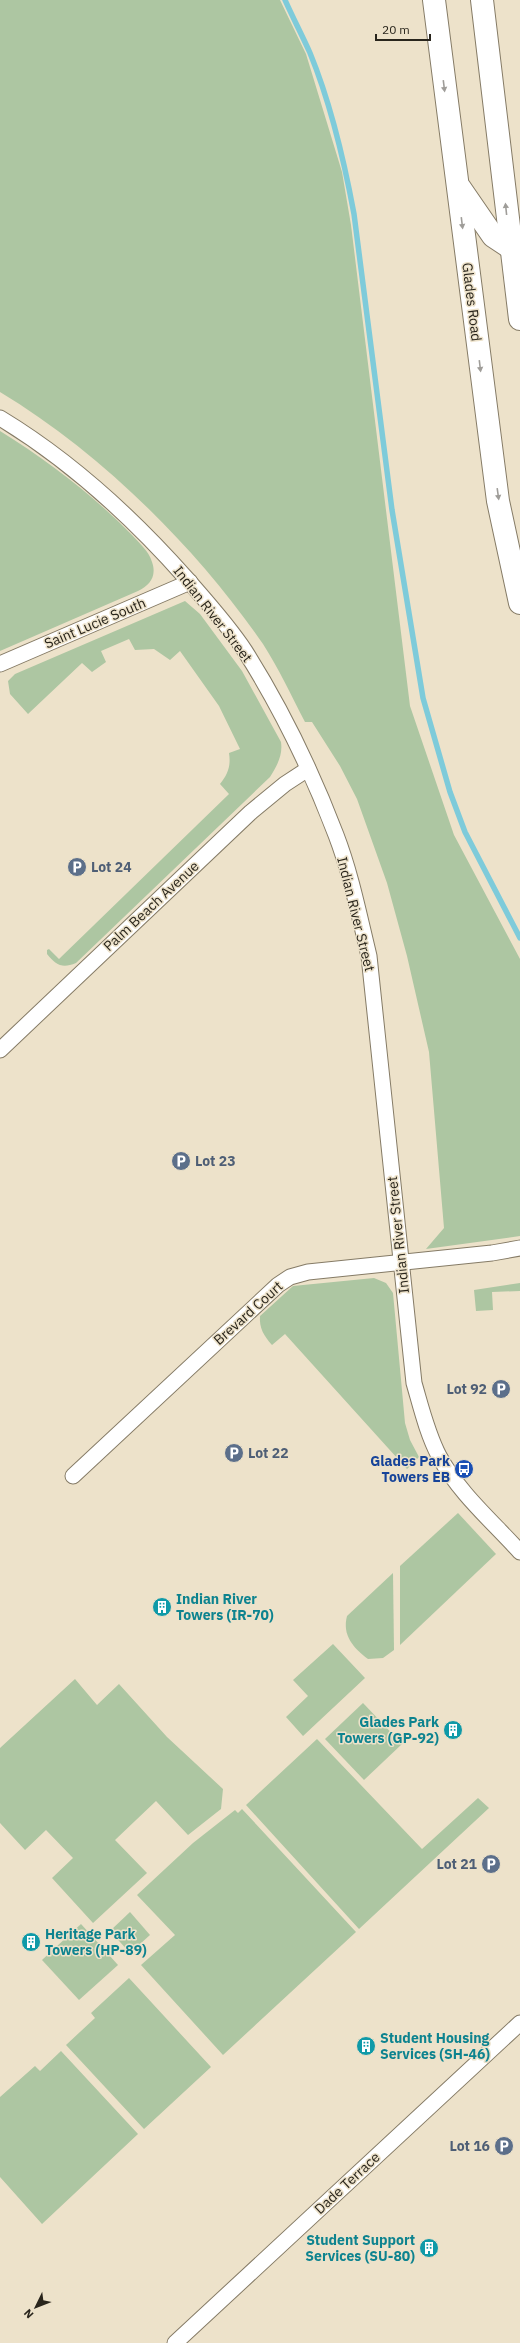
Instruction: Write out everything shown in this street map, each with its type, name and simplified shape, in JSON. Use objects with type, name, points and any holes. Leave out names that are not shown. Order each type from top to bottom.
[{"type":"main road","name":"Glades Road","points":[[434,0],[498,501],[520,603]]},
{"type":"main road","points":[[482,0],[520,319]]},
{"type":"main road","points":[[457,184],[493,236],[511,248]]},
{"type":"street","name":"Indian River Street","points":[[0,418],[37,440],[88,480],[139,526],[190,582],[243,649],[280,714],[308,769],[336,836],[354,892],[369,956],[414,1383],[433,1442],[462,1490],[520,1552]]},
{"type":"street","name":"Saint Lucie South","points":[[0,664],[190,582]]},
{"type":"street","name":"Palm Beach Avenue","points":[[0,1050],[251,812],[285,784],[308,769]]},
{"type":"street","name":"Brevard Court","points":[[73,1476],[234,1324],[290,1277],[308,1272],[400,1261],[492,1253],[520,1248]]},
{"type":"street","name":"Dade Terrace","points":[[175,2343],[520,2023]]},
{"type":"green space","points":[[0,0],[280,0],[306,54],[342,172],[351,225],[410,706],[454,835],[520,959],[520,1236],[426,1249],[444,1228],[429,1052],[407,956],[387,883],[357,799],[340,766],[312,722],[305,722],[280,673],[263,644],[208,572],[144,504],[110,473],[38,416],[0,392]]},
{"type":"green space","points":[[0,431],[52,466],[102,506],[146,551],[151,558],[154,572],[149,583],[138,591],[0,651]]},
{"type":"green space","points":[[185,601],[200,614],[242,671],[281,742],[279,760],[270,777],[76,963],[67,966],[60,965],[53,961],[47,954],[47,950],[49,949],[59,959],[229,794],[220,784],[228,770],[230,762],[229,753],[240,749],[219,706],[180,651],[170,660],[154,649],[135,650],[129,639],[101,651],[106,662],[92,672],[82,663],[28,714],[10,694],[8,681],[15,674]]},
{"type":"green space","points":[[374,1278],[386,1283],[393,1293],[405,1423],[410,1440],[419,1457],[407,1469],[285,1334],[272,1345],[264,1335],[260,1324],[260,1316],[293,1286]]},
{"type":"green space","points":[[520,1283],[520,1291],[492,1292],[493,1310],[476,1311],[474,1290]]},
{"type":"green space","points":[[458,1513],[496,1554],[400,1645],[400,1566]]},
{"type":"green space","points":[[393,1573],[394,1650],[383,1658],[368,1659],[353,1646],[347,1635],[347,1616]]},
{"type":"green space","points":[[333,1644],[365,1678],[303,1736],[286,1717],[308,1696],[293,1680]]},
{"type":"green space","points":[[75,1679],[97,1705],[119,1684],[167,1737],[223,1789],[221,1809],[188,1835],[156,1801],[115,1840],[147,1873],[93,1923],[52,1878],[73,1858],[46,1830],[25,1850],[0,1823],[0,1748]]},
{"type":"green space","points":[[363,1703],[402,1744],[364,1780],[325,1739]]},
{"type":"green space","points":[[317,1739],[422,1849],[478,1798],[489,1808],[359,1929],[246,1805]]},
{"type":"green space","points":[[242,1809],[356,1932],[223,2055],[141,1965],[175,1935],[137,1895],[193,1843],[235,1810],[238,1813]]},
{"type":"green space","points":[[130,1912],[150,1935],[130,1953],[110,1931]]},
{"type":"green space","points":[[81,1924],[118,1965],[79,2000],[42,1960]]},
{"type":"green space","points":[[129,1978],[211,2067],[144,2129],[66,2045],[95,2018],[91,2013]]},
{"type":"green space","points":[[61,2051],[138,2134],[42,2224],[0,2177],[0,2097],[35,2066],[40,2071]]},
{"type":"waterway","points":[[285,0],[318,72],[331,112],[354,214],[392,510],[423,698],[450,792],[465,832],[520,938]]},
{"type":"place","name":"Lot 24","points":[[77,867]]},
{"type":"place","name":"Lot 23","points":[[181,1161]]},
{"type":"place","name":"Lot 92","points":[[501,1389]]},
{"type":"place","name":"Lot 22","points":[[234,1453]]},
{"type":"place","name":"Glades Park Towers EB","points":[[464,1469]]},
{"type":"place","name":"Indian River Towers (IR-70)","points":[[162,1607]]},
{"type":"place","name":"Glades Park Towers (GP-92)","points":[[453,1730]]},
{"type":"place","name":"Lot 21","points":[[491,1864]]},
{"type":"place","name":"Heritage Park Towers (HP-89)","points":[[31,1942]]},
{"type":"place","name":"Student Housing Services (SH-46)","points":[[366,2046]]},
{"type":"place","name":"Lot 16","points":[[504,2146]]},
{"type":"place","name":"Student Support Services (SU-80)","points":[[429,2248]]}]
